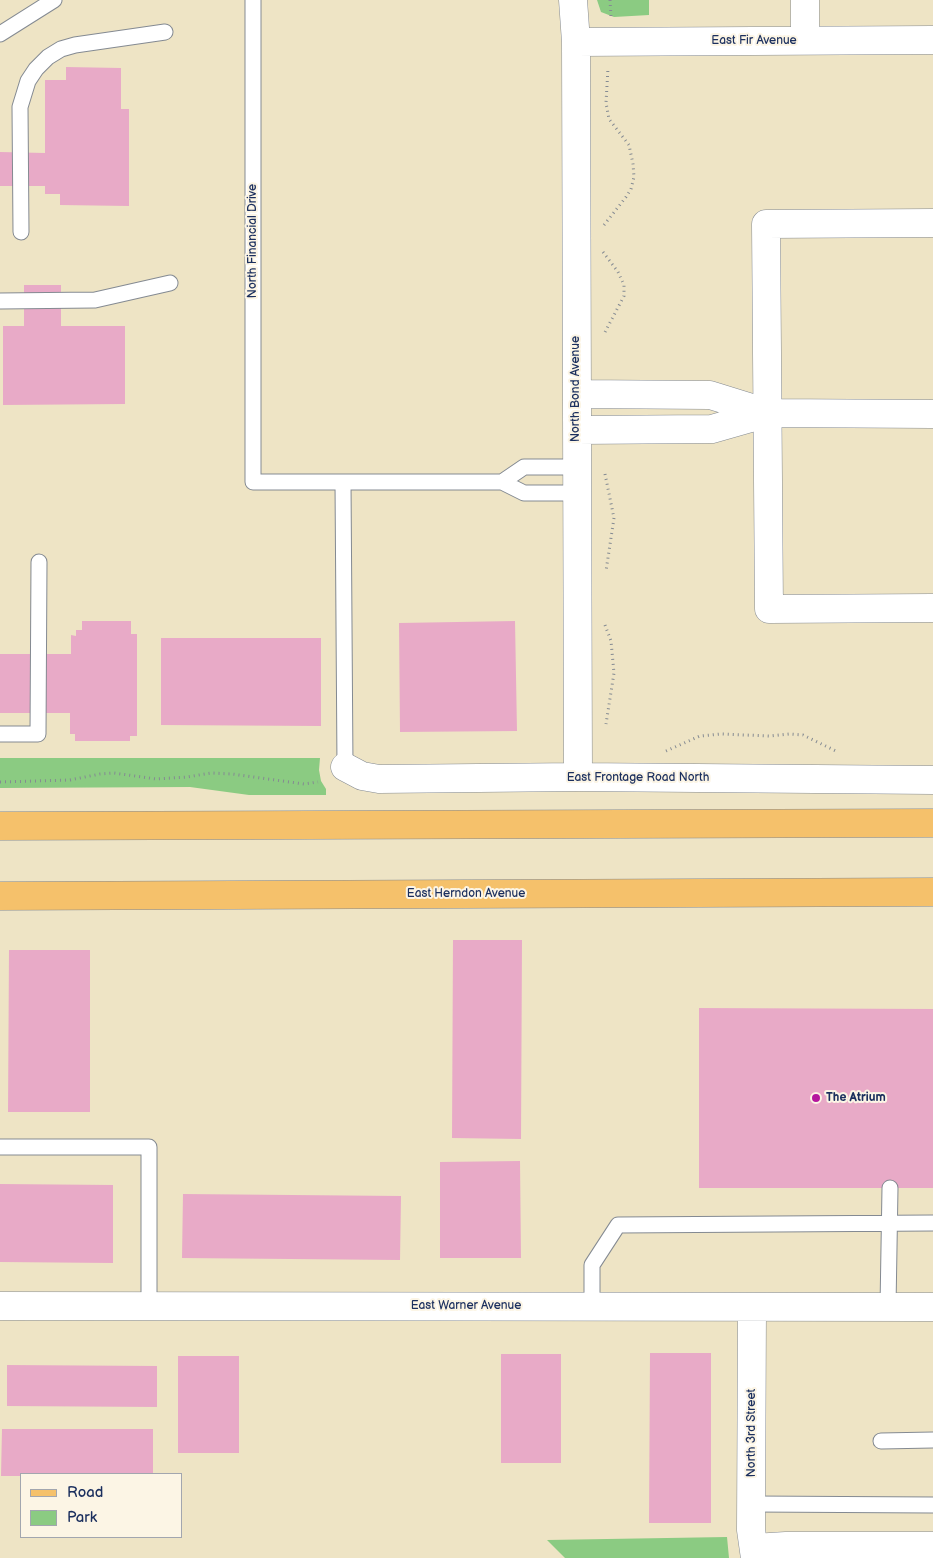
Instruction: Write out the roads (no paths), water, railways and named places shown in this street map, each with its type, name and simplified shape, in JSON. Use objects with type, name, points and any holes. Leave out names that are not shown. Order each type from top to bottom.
[{"type":"main road","points":[[0,826],[933,823]]},
{"type":"main road","name":"East Herndon Avenue","points":[[0,896],[933,892]]},
{"type":"street","name":"North Bond Avenue","points":[[573,0],[576,42],[578,777]]},
{"type":"street","points":[[805,0],[805,40]]},
{"type":"street","name":"East Fir Avenue","points":[[576,42],[933,40]]},
{"type":"street","points":[[933,223],[766,224],[769,609],[933,608]]},
{"type":"street","points":[[576,394],[710,396],[768,413],[933,414]]},
{"type":"street","points":[[576,430],[712,429],[768,413]]},
{"type":"street","name":"East Frontage Road North","points":[[346,767],[362,776],[379,779],[578,777],[933,780]]},
{"type":"street","name":"East Warner Avenue","points":[[0,1306],[933,1307]]},
{"type":"street","name":"North 3rd Street","points":[[752,1307],[751,1530],[754,1553]]},
{"type":"street","points":[[754,1553],[786,1546],[933,1546]]},
{"type":"lane","points":[[0,34],[54,0]]},
{"type":"lane","name":"North Financial Drive","points":[[253,0],[253,482],[343,482]]},
{"type":"lane","points":[[21,232],[20,107],[28,81],[36,68],[61,49],[75,45],[165,32]]},
{"type":"lane","points":[[0,301],[94,300],[170,283]]},
{"type":"lane","points":[[502,482],[524,468],[577,480]]},
{"type":"lane","points":[[346,767],[343,482],[502,482],[524,492],[577,480]]},
{"type":"lane","points":[[0,734],[38,734],[39,562]]},
{"type":"lane","points":[[0,1147],[149,1147],[149,1306]]},
{"type":"lane","points":[[888,1307],[890,1188]]},
{"type":"lane","points":[[592,1307],[592,1265],[618,1226],[933,1223]]},
{"type":"lane","points":[[881,1441],[933,1440]]},
{"type":"lane","points":[[752,1504],[933,1505]]},
{"type":"place","name":"The Atrium","points":[[816,1098]]}]
